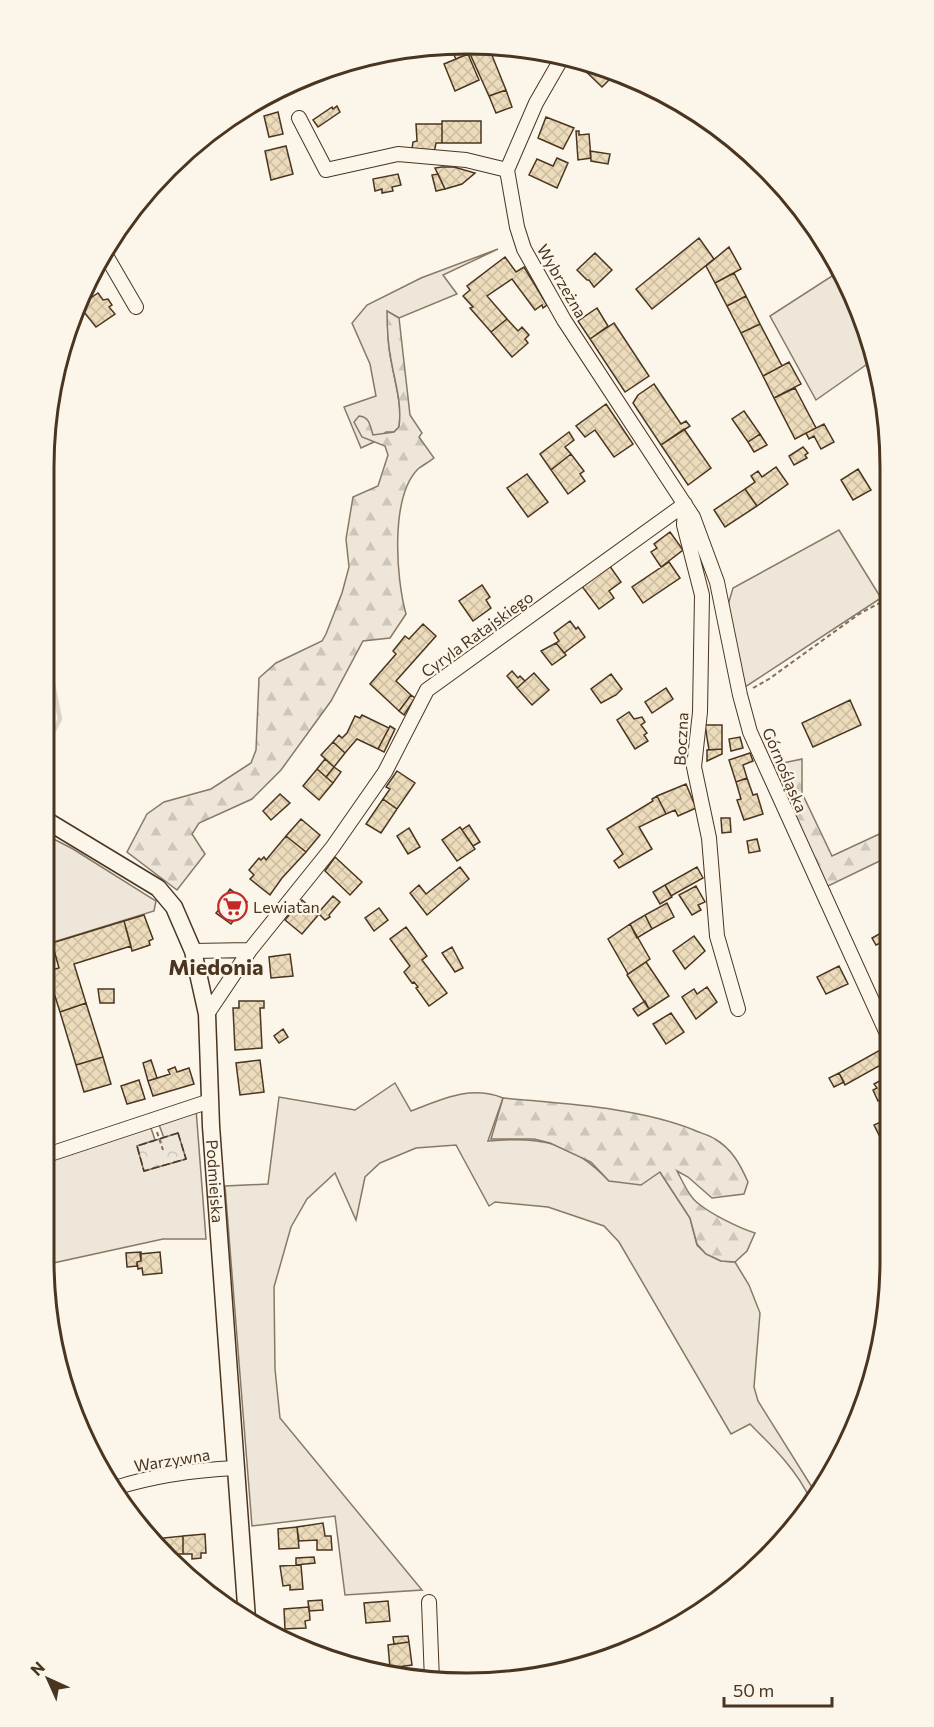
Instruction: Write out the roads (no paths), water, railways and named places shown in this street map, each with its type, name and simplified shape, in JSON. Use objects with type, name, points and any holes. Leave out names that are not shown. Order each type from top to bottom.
[{"type":"street","points":[[299,118],[326,170],[398,154],[466,160],[507,170],[536,103],[558,64]]},
{"type":"street","name":"Wybrzeżna","points":[[507,170],[517,227],[524,249],[564,320],[685,504]]},
{"type":"street","points":[[109,260],[136,307]]},
{"type":"street","name":"Górnośląska","points":[[685,504],[693,517],[717,582],[740,695],[750,732],[880,1018]]},
{"type":"street","name":"Cyryla Ratajskiego","points":[[207,1014],[250,950],[332,848],[385,772],[427,690],[685,504]]},
{"type":"street","name":"Boczna","points":[[685,504],[684,525],[702,595],[700,712],[694,767],[709,838],[717,936],[738,1009]]},
{"type":"street","name":"Podmiejska","points":[[54,825],[158,888],[174,907],[193,951],[207,1014],[210,1101],[246,1609]]},
{"type":"street","points":[[193,951],[250,950]]},
{"type":"street","points":[[54,1153],[210,1101]]},
{"type":"street","name":"Warzywna","points":[[122,1486],[187,1471],[236,1468]]},
{"type":"street","points":[[429,1602],[432,1671]]},
{"type":"waterway","points":[[54,689],[60,719],[54,731]]},
{"type":"place","name":"Lewiatan","points":[[232,907]]},
{"type":"district","name":"Miedonia","points":[[216,967]]}]
